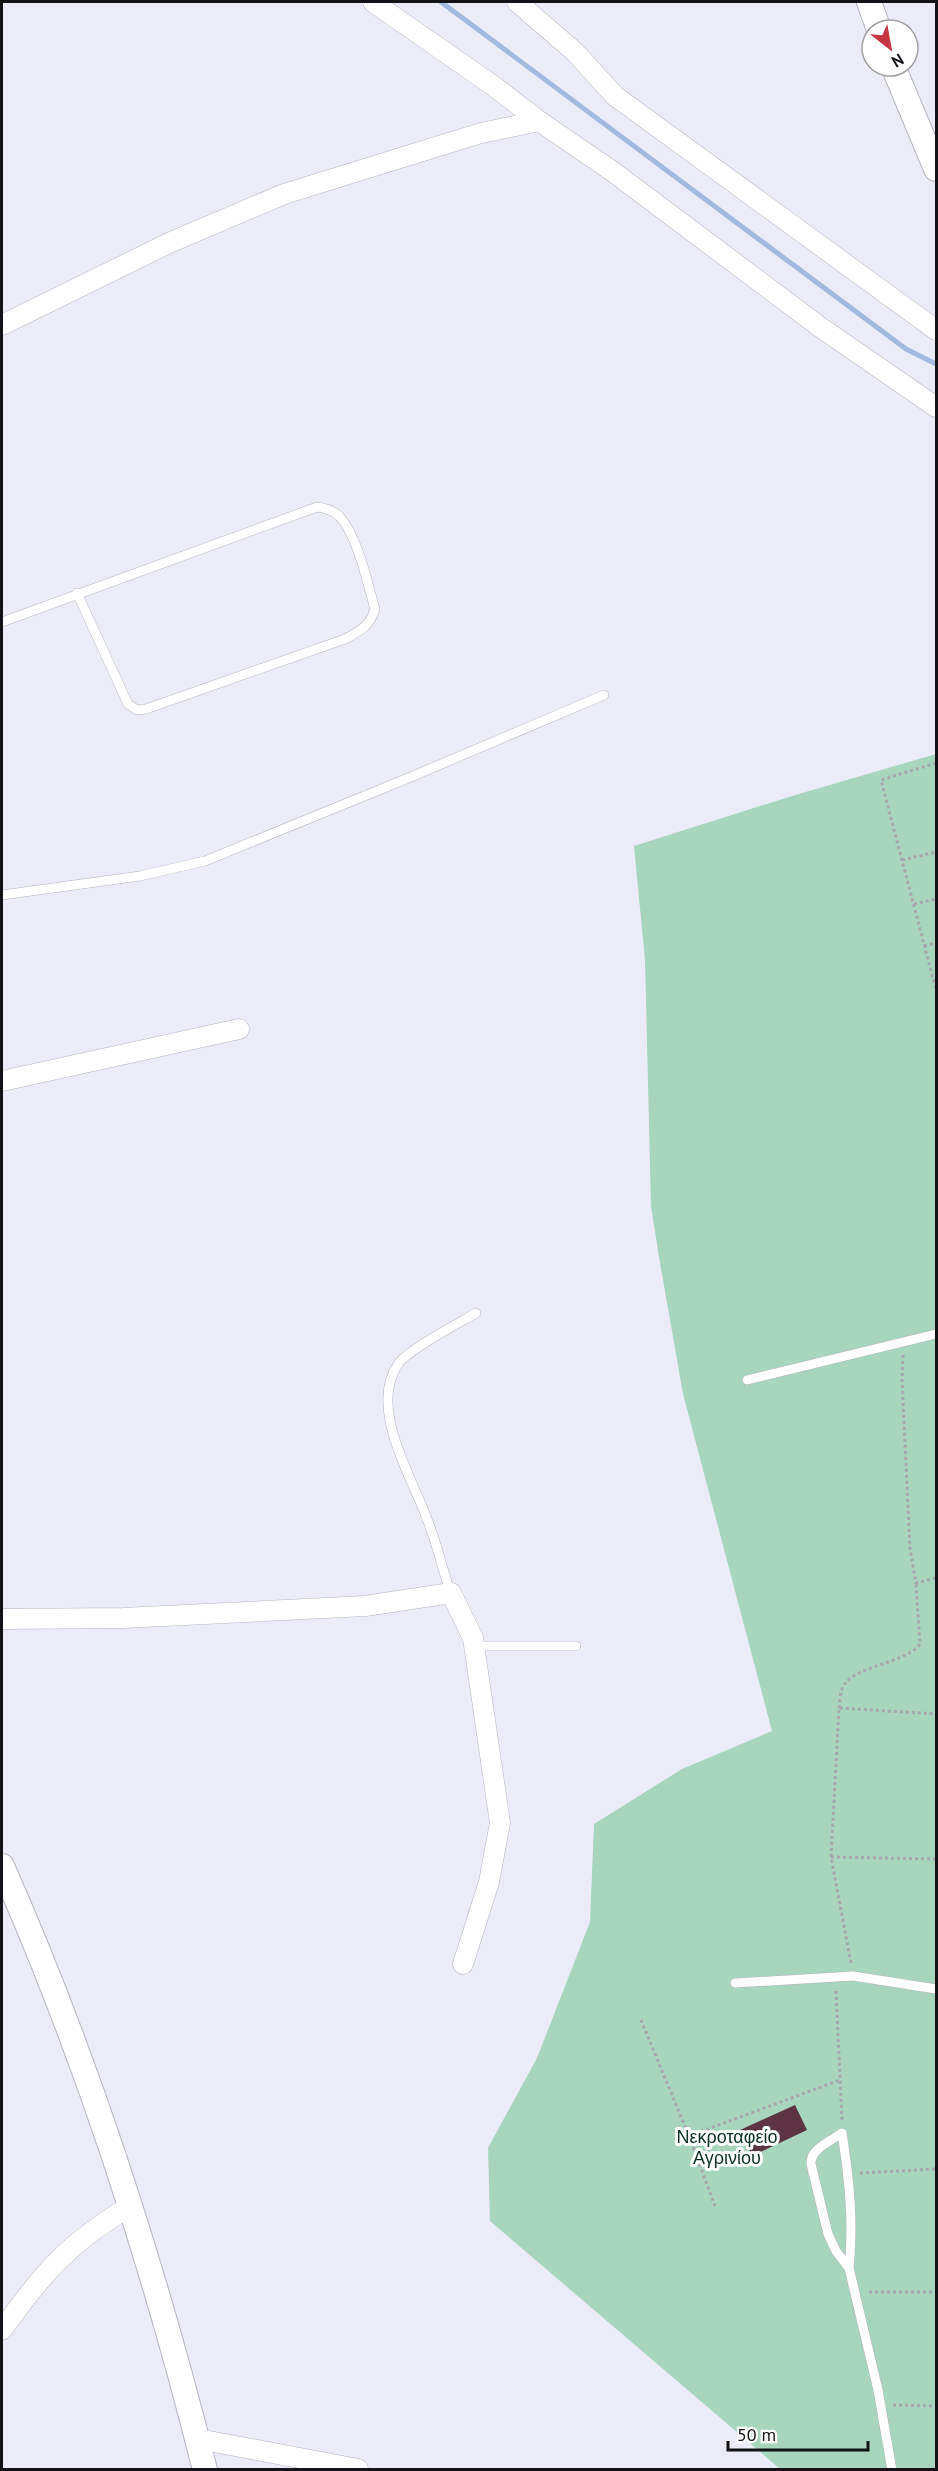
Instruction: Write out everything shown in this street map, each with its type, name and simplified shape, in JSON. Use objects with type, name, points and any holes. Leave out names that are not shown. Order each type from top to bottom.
[{"type":"street","points":[[373,2],[612,171],[820,327],[936,407]]},
{"type":"street","points":[[517,2],[575,52],[615,96],[936,330]]},
{"type":"street","points":[[868,2],[874,18]]},
{"type":"street","points":[[897,78],[936,169]]},
{"type":"street","points":[[2,325],[179,238],[284,194],[481,133],[539,121]]},
{"type":"street","points":[[2,1081],[239,1029]]},
{"type":"street","points":[[2,1619],[123,1618],[366,1606],[451,1593],[470,1630],[474,1646],[500,1823],[489,1882],[463,1964]]},
{"type":"street","points":[[2,1866],[42,1959],[97,2104],[131,2206],[205,2469]]},
{"type":"street","points":[[2,2330],[41,2277],[69,2248],[103,2222],[131,2206]]},
{"type":"street","points":[[198,2439],[357,2469]]},
{"type":"lane","points":[[2,622],[77,593],[317,507],[329,509],[339,516],[354,541],[375,609],[372,620],[365,628],[345,639],[146,709],[137,710],[128,704],[77,593]]},
{"type":"lane","points":[[2,895],[140,876],[205,861],[604,695]]},
{"type":"lane","points":[[451,1593],[426,1515],[392,1433],[389,1393],[394,1370],[404,1357],[476,1313]]},
{"type":"lane","points":[[747,1380],[936,1334]]},
{"type":"lane","points":[[474,1646],[576,1646]]},
{"type":"lane","points":[[735,1983],[836,1979],[853,1976],[936,1989]]},
{"type":"lane","points":[[849,2268],[836,2251],[828,2234],[810,2158],[814,2152],[842,2133],[852,2228],[849,2268],[882,2404],[892,2469]]},
{"type":"path","points":[[936,763],[881,780],[936,990]]},
{"type":"path","points":[[902,860],[936,852]]},
{"type":"path","points":[[914,904],[936,899]]},
{"type":"path","points":[[924,946],[936,943]]},
{"type":"path","points":[[853,1976],[831,1857],[839,1708],[842,1690],[845,1683],[856,1676],[908,1654],[920,1644],[916,1583],[910,1549],[902,1379],[904,1342]]},
{"type":"path","points":[[916,1583],[936,1578]]},
{"type":"path","points":[[839,1708],[936,1714]]},
{"type":"path","points":[[831,1857],[936,1859]]},
{"type":"path","points":[[836,1979],[842,2133]]},
{"type":"path","points":[[641,2020],[689,2136],[716,2209]]},
{"type":"path","points":[[689,2136],[840,2080]]},
{"type":"path","points":[[848,2174],[936,2169]]},
{"type":"path","points":[[855,2292],[936,2292]]},
{"type":"path","points":[[882,2404],[936,2406]]},
{"type":"green space","name":"Νεκροταφείο Αγρινίου","points":[[936,754],[936,2469],[780,2469],[490,2221],[488,2148],[537,2058],[590,1922],[594,1824],[682,1769],[772,1731],[683,1394],[651,1206],[645,960],[634,846]]},
{"type":"building","points":[[795,2105],[807,2130],[752,2156],[740,2130]]},
{"type":"waterway","points":[[441,2],[906,349],[936,364]]}]
